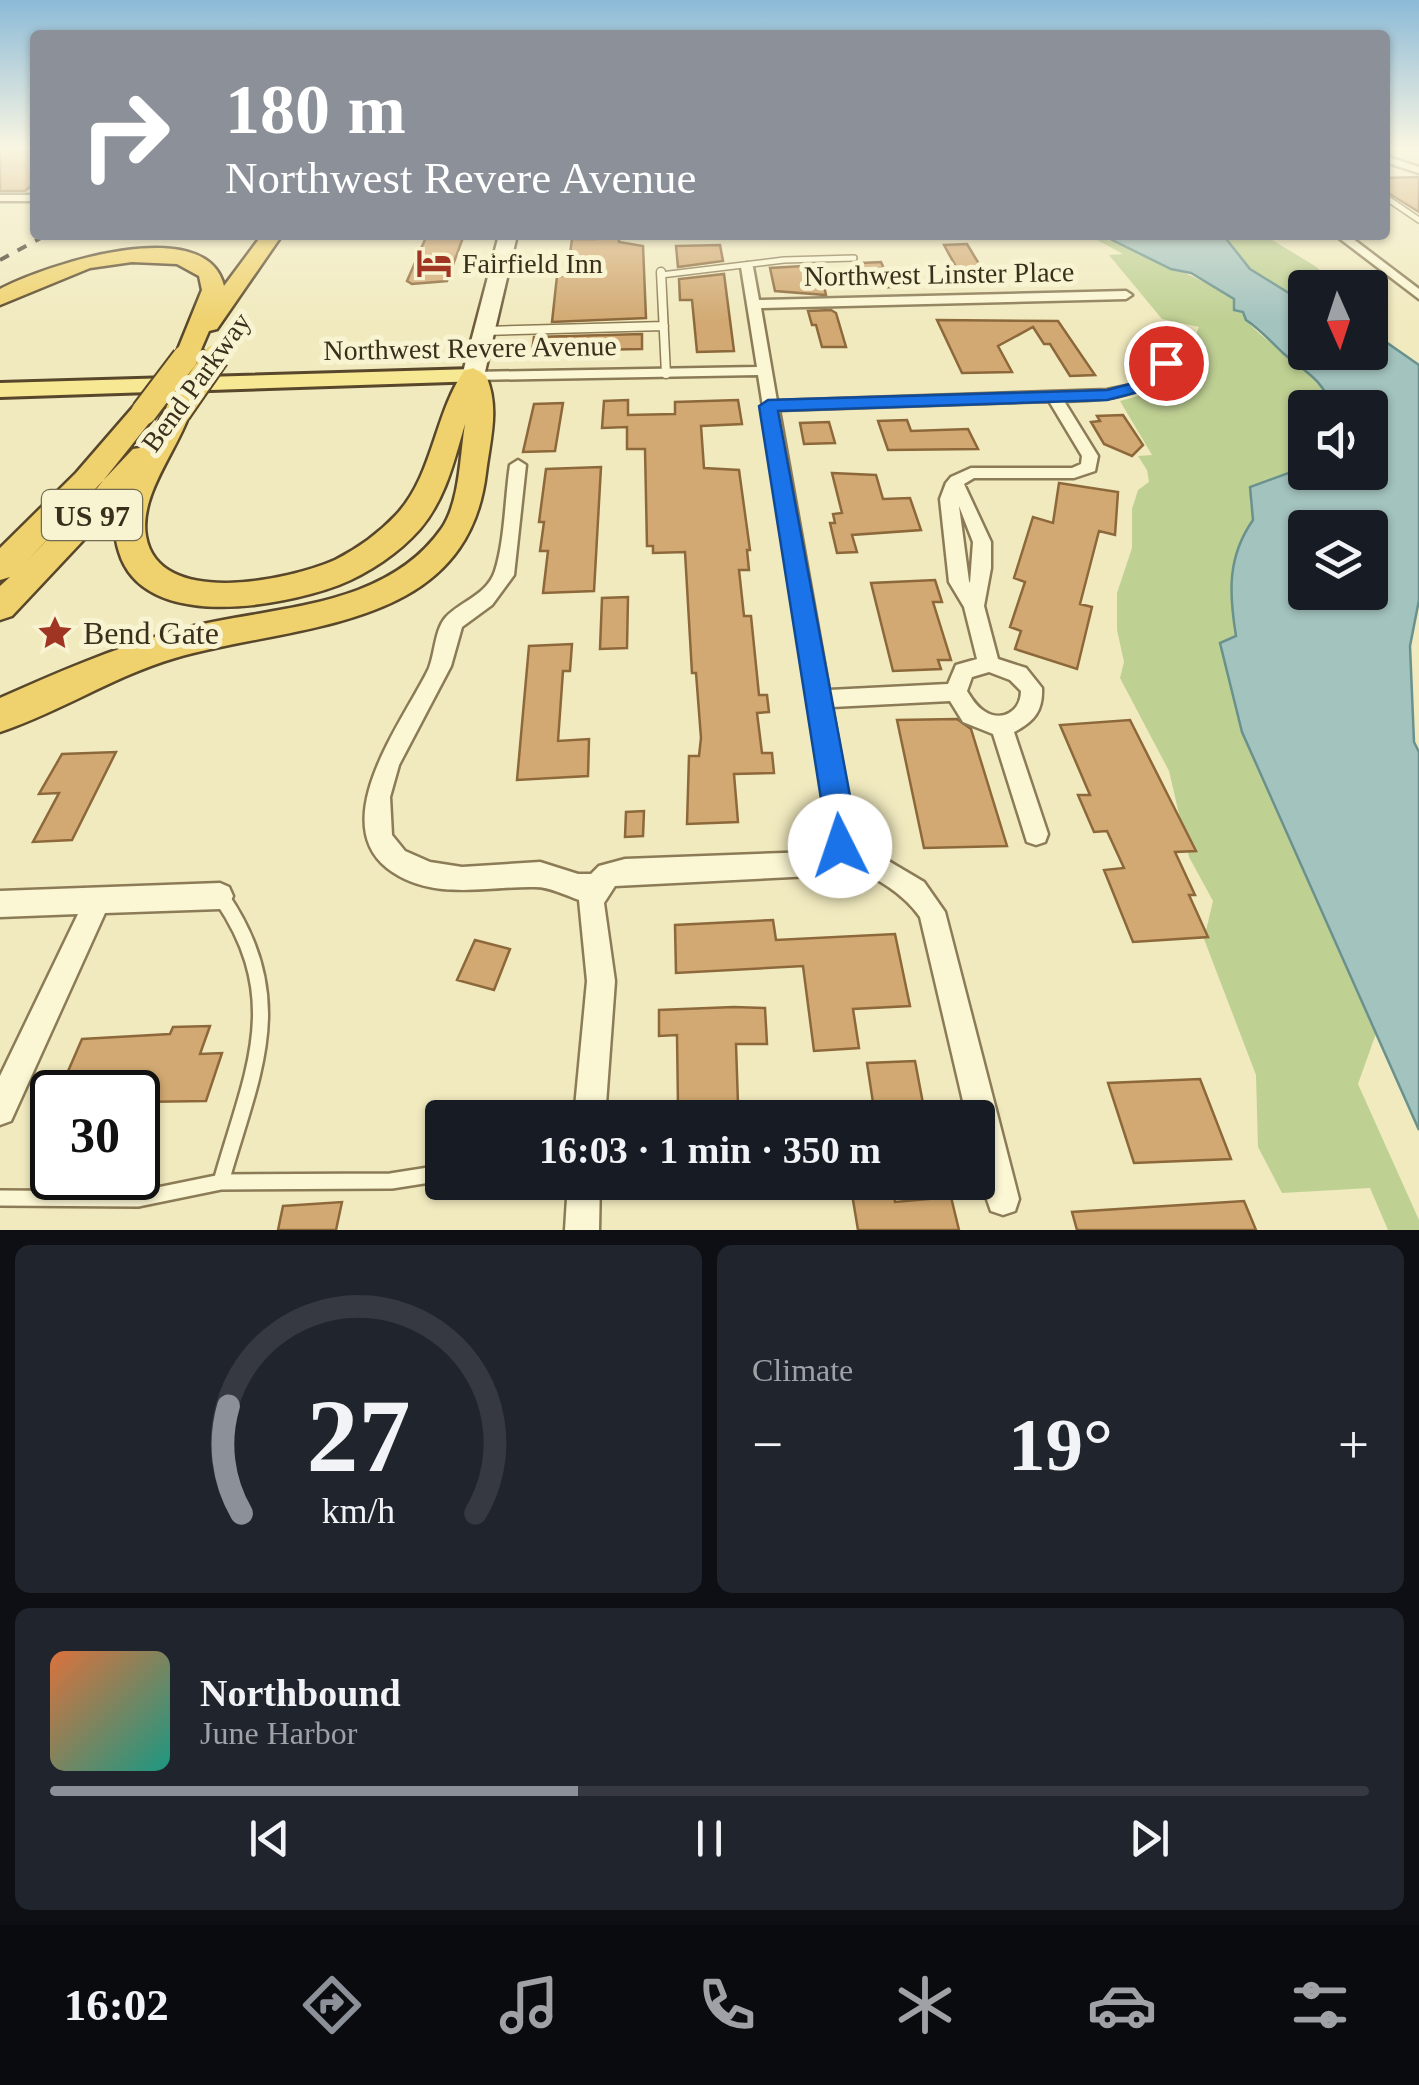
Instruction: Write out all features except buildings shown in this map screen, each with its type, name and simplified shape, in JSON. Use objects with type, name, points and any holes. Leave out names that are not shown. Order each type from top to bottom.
[{"type":"highway","points":[[0,283],[47,258],[94,240]]},
{"type":"highway","name":"Bend Parkway","points":[[0,607],[97,510],[269,240]]},
{"type":"highway","name":"Bend Parkway","points":[[0,568],[175,389],[216,358],[293,240]]},
{"type":"highway","points":[[0,298],[46,275],[95,261],[144,255],[190,261],[205,269],[213,280],[213,292],[194,330],[134,508],[130,532],[135,555],[144,568],[165,584],[222,596],[265,593],[306,584],[347,568],[383,546],[412,517],[438,473],[460,396],[473,376]]},
{"type":"highway","points":[[0,716],[82,677],[177,644],[359,603],[402,584],[436,560],[457,531],[466,510],[482,396],[473,376]]},
{"type":"main road","points":[[473,376],[507,240]]},
{"type":"main road","name":"Northwest Revere Avenue","points":[[0,390],[175,389],[473,376]]},
{"type":"street","points":[[1348,240],[1419,295]]},
{"type":"street","points":[[518,465],[504,575],[485,600],[453,623],[440,666],[388,764],[378,797],[380,840],[396,859],[428,874],[462,879],[540,874],[578,887],[602,881],[812,864],[830,858],[840,846],[842,828],[747,268]]},
{"type":"street","name":"Northwest Linster Place","points":[[754,304],[1126,294]]},
{"type":"street","points":[[768,406],[1123,393],[1136,388],[1166,363]]},
{"type":"street","name":"Northwest Revere Avenue","points":[[473,376],[762,371]]},
{"type":"street","points":[[989,664],[974,606],[959,582],[949,499],[955,483],[971,473],[1074,473],[1089,467],[1090,456],[1054,396]]},
{"type":"street","points":[[955,483],[982,531],[986,550],[974,606]]},
{"type":"street","points":[[989,664],[1017,674],[1033,696],[1027,718],[1000,726],[971,714],[956,692],[957,680],[964,671],[989,664]]},
{"type":"street","points":[[821,699],[956,692]]},
{"type":"street","points":[[1000,726],[1036,834]]},
{"type":"street","points":[[840,846],[924,897],[932,912],[1003,1199]]},
{"type":"street","points":[[591,1100],[601,981],[591,917],[602,881]]},
{"type":"street","points":[[0,904],[220,896]]},
{"type":"street","points":[[0,1110],[98,900]]},
{"type":"street","points":[[582,1230],[583,1200]]},
{"type":"lane","points":[[1398,206],[1419,220]]},
{"type":"lane","points":[[666,374],[661,272],[854,258]]},
{"type":"lane","points":[[484,331],[664,326]]},
{"type":"lane","points":[[220,896],[243,928],[262,997],[258,1042],[221,1182]]},
{"type":"lane","points":[[0,1198],[138,1199],[221,1182],[390,1181],[425,1176]]},
{"type":"green space","points":[[1097,240],[1108,240],[1163,263],[1235,300],[1246,320],[1288,356],[1288,370],[1306,370],[1323,390],[1288,390],[1288,478],[1250,501],[1253,520],[1239,547],[1233,576],[1236,636],[1220,644],[1230,676],[1399,969],[1358,1084],[1419,1220],[1419,1230],[1388,1230],[1370,1188],[1282,1193],[1258,1147],[1256,1075],[1204,939],[1213,901],[1189,857],[1169,771],[1120,678],[1124,662],[1117,630],[1117,593],[1132,548],[1132,509],[1138,490],[1149,482],[1138,456],[1152,455],[1120,401],[1145,394],[1180,369],[1199,327],[1162,319],[1109,255],[1123,254]]},
{"type":"green space","points":[[1208,240],[1272,240],[1320,270],[1288,270],[1288,302]]},
{"type":"water","points":[[1112,240],[1227,240],[1250,269],[1288,292],[1288,357],[1246,320],[1243,312],[1234,310],[1234,299],[1191,273],[1171,269]]},
{"type":"water","points":[[1388,343],[1419,365],[1419,600],[1410,646],[1414,742],[1419,752],[1419,1130],[1242,732],[1220,643],[1236,636],[1232,576],[1238,548],[1253,520],[1250,487],[1288,473],[1288,490],[1388,490],[1388,390],[1324,390],[1304,370],[1388,370]]},
{"type":"railway","points":[[0,260],[37,240]]},
{"type":"place","name":"Fairfield Inn","points":[[434,263]]},
{"type":"place","name":"Bend Gate","points":[[55,633]]},
{"type":"route","points":[[840,846],[842,828],[821,699],[768,406],[1107,395],[1136,388],[1166,363]]}]
